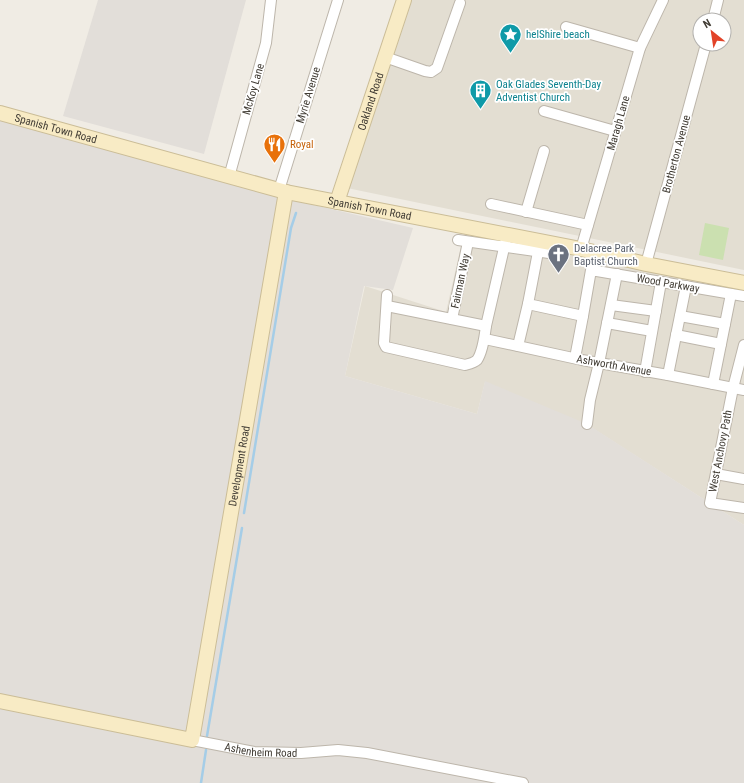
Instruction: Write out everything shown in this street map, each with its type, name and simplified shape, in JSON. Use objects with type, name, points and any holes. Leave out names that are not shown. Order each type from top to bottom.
[{"type":"street","name":"McKoy Lane","points":[[229,177],[266,43],[271,0]]},
{"type":"street","name":"Myrie Avenue","points":[[282,191],[338,0]]},
{"type":"street","name":"Oakland Road","points":[[337,202],[404,0]]},
{"type":"street","name":"Maragh Lane","points":[[580,249],[640,48],[663,0]]},
{"type":"street","points":[[715,12],[718,0]]},
{"type":"street","points":[[385,57],[425,71],[431,72],[437,68],[460,3]]},
{"type":"street","points":[[566,27],[640,48]]},
{"type":"street","name":"Brotherton Avenue","points":[[646,264],[704,52]]},
{"type":"street","points":[[544,111],[615,131]]},
{"type":"street","name":"Spanish Town Road","points":[[0,113],[282,191],[337,202],[506,241],[580,249],[646,264],[744,283]]},
{"type":"street","points":[[526,212],[544,151]]},
{"type":"street","name":"Development Road","points":[[192,740],[282,191]]},
{"type":"street","points":[[491,204],[588,225]]},
{"type":"street","name":"Fairman Way","points":[[452,319],[463,241],[506,241]]},
{"type":"street","points":[[387,295],[384,344],[386,347],[465,365],[477,360],[485,339],[486,326],[506,241],[544,253],[528,304],[518,346]]},
{"type":"street","name":"Wood Parkway","points":[[583,316],[591,270],[744,296]]},
{"type":"street","points":[[587,424],[590,400],[617,274]]},
{"type":"street","points":[[645,372],[661,282]]},
{"type":"street","points":[[668,375],[686,286]]},
{"type":"street","points":[[713,384],[731,294]]},
{"type":"street","points":[[528,304],[583,316],[575,358]]},
{"type":"street","points":[[611,305],[656,311]]},
{"type":"street","name":"Fairman Way","points":[[387,306],[486,326]]},
{"type":"street","points":[[680,316],[726,324]]},
{"type":"street","points":[[607,323],[652,331]]},
{"type":"street","points":[[676,336],[721,344]]},
{"type":"street","name":"Ashworth Avenue","points":[[485,339],[599,363],[744,390]]},
{"type":"street","name":"West Anchovy Path","points":[[744,347],[733,388],[710,503],[744,508]]},
{"type":"street","points":[[716,474],[744,478]]},
{"type":"street","name":"Ashenheim Road","points":[[0,701],[254,752],[301,753],[338,750],[367,753],[523,783]]},
{"type":"shaded area","points":[[98,0],[246,0],[204,154],[63,116]]},
{"type":"shaded area","points":[[407,0],[744,0],[744,270],[347,188]]},
{"type":"shaded area","points":[[0,119],[279,197],[413,228],[393,290],[364,286],[345,376],[477,414],[485,381],[587,424],[744,525],[744,783],[0,783]]},
{"type":"shaded area","points":[[464,233],[744,291],[744,525],[594,429],[485,382],[477,414],[345,376],[365,286],[446,312]]},
{"type":"green space","points":[[705,223],[729,228],[723,260],[699,255]]},
{"type":"waterway","points":[[244,513],[291,228],[296,213]]},
{"type":"waterway","points":[[207,736],[242,528]]},
{"type":"waterway","points":[[201,783],[206,750]]},
{"type":"place","name":"helShire beach","points":[[511,54]]},
{"type":"place","name":"Oak Glades Seventh-Day Adventist Church","points":[[480,110]]},
{"type":"place","name":"Royal","points":[[275,164]]},
{"type":"place","name":"Delacree Park Baptist Church","points":[[558,274]]}]
